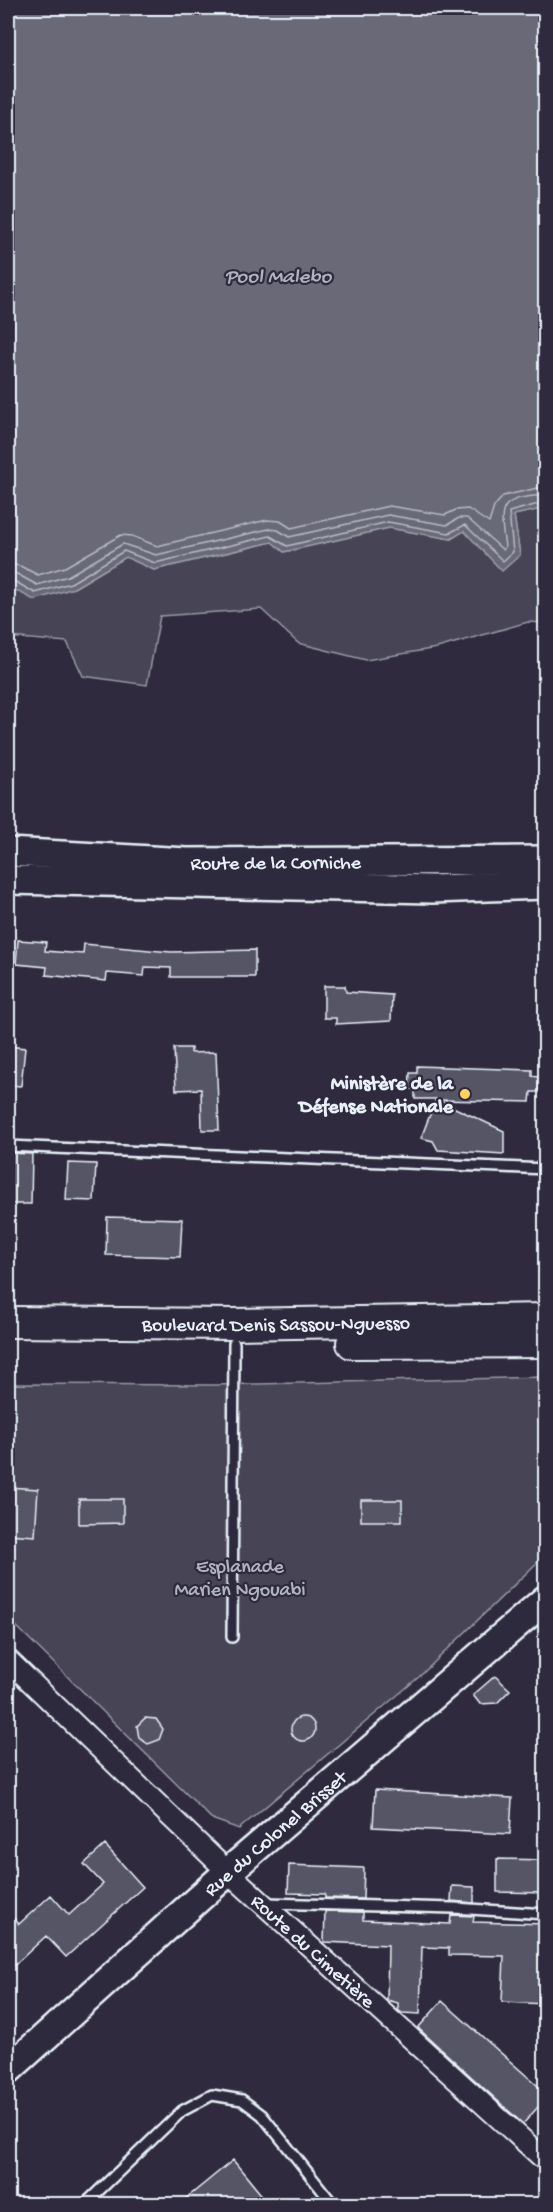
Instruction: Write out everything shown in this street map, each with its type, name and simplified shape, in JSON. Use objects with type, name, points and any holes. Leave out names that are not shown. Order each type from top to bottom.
[{"type":"main road","name":"Route de la Corniche","points":[[8,852],[187,862],[546,860]]},
{"type":"main road","name":"Route de la Corniche","points":[[8,880],[432,889],[546,885]]},
{"type":"main road","name":"Boulevard Denis Sassou-Nguesso","points":[[8,1322],[234,1324],[546,1319]]},
{"type":"main road","name":"Boulevard Denis Sassou-Nguesso","points":[[8,1341],[546,1342]]},
{"type":"main road","name":"Rue du Colonel Brisset","points":[[8,2070],[228,1872],[546,1599]]},
{"type":"street","name":"Route du Cimetière","points":[[8,1660],[228,1872],[546,2161]]},
{"type":"lane","points":[[8,1146],[546,1169]]},
{"type":"lane","points":[[232,1637],[234,1342]]},
{"type":"lane","points":[[262,1903],[454,1908],[546,1914]]},
{"type":"lane","points":[[85,2205],[182,2110],[212,2095],[242,2100],[262,2115],[333,2205]]},
{"type":"green space","points":[[545,508],[545,623],[528,622],[437,648],[366,660],[298,643],[261,609],[160,616],[147,685],[83,676],[67,642],[8,637],[8,586],[74,588],[126,557],[154,570],[272,542],[284,552],[389,528],[451,539],[463,531],[520,555],[514,515]]},
{"type":"green space","name":"Esplanade Marien Ngouabi","points":[[545,1377],[545,1555],[420,1676],[239,1829],[212,1819],[8,1618],[8,1384],[215,1385]]},
{"type":"water","name":"Pool Malebo","points":[[8,8],[545,8],[546,508],[514,515],[520,555],[502,571],[464,531],[451,539],[389,528],[284,552],[272,542],[154,570],[126,557],[74,588],[34,600],[8,586]]},
{"type":"building","points":[[18,940],[46,942],[45,951],[83,954],[84,944],[171,952],[255,950],[255,977],[171,977],[171,968],[145,967],[144,976],[107,973],[106,981],[46,975],[47,967],[16,964]]},
{"type":"building","points":[[324,986],[345,986],[346,992],[392,995],[391,1021],[336,1024],[336,1018],[324,1018]]},
{"type":"building","points":[[8,1046],[25,1048],[21,1086],[8,1085]]},
{"type":"building","points":[[174,1048],[191,1048],[191,1053],[216,1052],[219,1130],[202,1130],[201,1089],[176,1090]]},
{"type":"building","points":[[417,1066],[532,1070],[532,1076],[539,1077],[539,1092],[531,1092],[530,1102],[438,1100],[504,1131],[504,1154],[438,1150],[433,1141],[421,1138],[436,1099],[415,1099],[415,1089],[409,1089],[410,1073],[417,1073]]},
{"type":"building","points":[[8,1153],[32,1154],[31,1204],[8,1204]]},
{"type":"building","points":[[68,1163],[96,1164],[94,1201],[66,1200]]},
{"type":"building","points":[[107,1217],[182,1219],[180,1257],[106,1255]]},
{"type":"building","points":[[8,1487],[38,1489],[35,1536],[8,1534]]},
{"type":"building","points":[[79,1499],[123,1499],[123,1523],[79,1524]]},
{"type":"building","points":[[361,1500],[402,1500],[402,1521],[361,1521]]},
{"type":"building","points":[[495,1676],[510,1690],[497,1703],[480,1704],[473,1695]]},
{"type":"building","points":[[303,1717],[311,1721],[315,1729],[311,1737],[303,1741],[295,1737],[291,1729],[295,1721]]},
{"type":"building","points":[[145,1718],[156,1719],[163,1729],[159,1740],[148,1744],[139,1738],[137,1726]]},
{"type":"building","points":[[375,1790],[512,1798],[510,1834],[373,1827]]},
{"type":"building","points":[[105,1845],[143,1887],[66,1957],[46,1936],[8,1971],[8,1912],[19,1924],[51,1895],[69,1915],[103,1884],[84,1864]]},
{"type":"building","points":[[497,1859],[546,1860],[546,1893],[497,1892]]},
{"type":"building","points":[[289,1865],[364,1868],[363,1899],[325,1898],[325,1894],[288,1893]]},
{"type":"building","points":[[452,1886],[474,1887],[474,1903],[451,1901]]},
{"type":"building","points":[[325,1911],[363,1912],[363,1920],[450,1924],[451,1915],[474,1916],[473,1922],[546,1924],[546,2004],[502,2002],[504,1956],[449,1955],[449,1948],[422,1947],[420,2014],[402,2013],[398,2010],[398,2003],[387,2000],[388,1945],[324,1942]]},
{"type":"building","points":[[442,2001],[546,2093],[546,2098],[523,2124],[418,2028]]},
{"type":"building","points":[[233,2160],[264,2198],[256,2205],[178,2205]]},
{"type":"place","name":"Ministère de la Défense Nationale","points":[[465,1094]]}]
